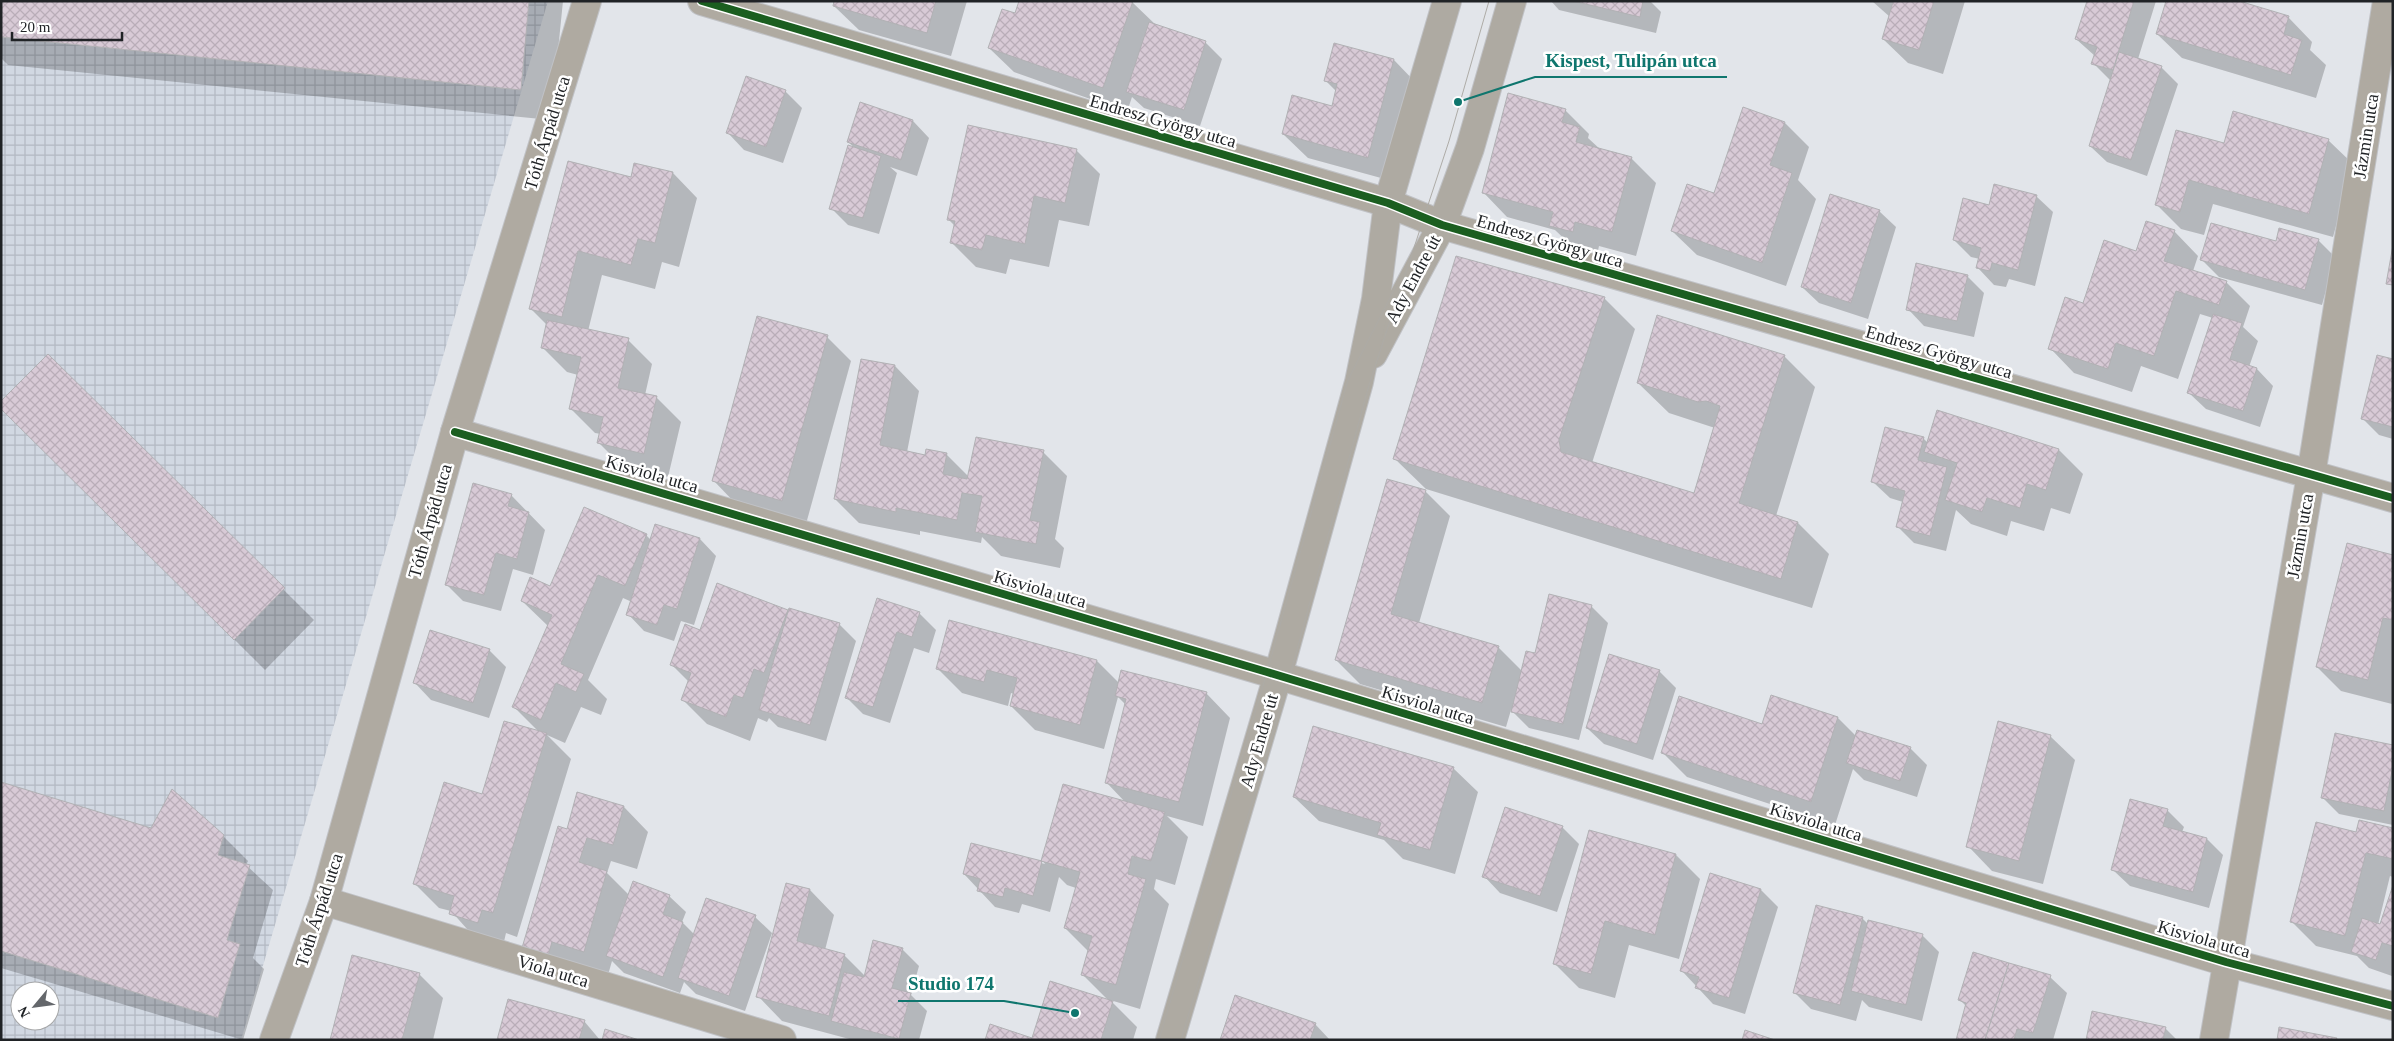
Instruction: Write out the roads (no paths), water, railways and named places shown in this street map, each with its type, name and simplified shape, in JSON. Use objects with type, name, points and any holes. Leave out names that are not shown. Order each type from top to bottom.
[{"type":"street","name":"Tóth Árpád utca","points":[[274,1040],[324,901],[455,432],[587,1]]},
{"type":"street","name":"Endresz György utca","points":[[702,1],[1388,203],[1442,226],[2393,498]]},
{"type":"street","name":"Ady Endre út","points":[[1170,1040],[1278,676],[1359,382],[1376,298],[1388,203],[1447,1]]},
{"type":"street","name":"Ady Endre út","points":[[1359,382],[1442,226],[1470,148],[1512,1]]},
{"type":"street","name":"Jázmin utca","points":[[2214,1040],[2311,475],[2387,1]]},
{"type":"street","name":"Kisviola utca","points":[[455,432],[1278,676],[2226,962],[2393,1006]]},
{"type":"street","name":"Viola utca","points":[[324,901],[782,1040]]},
{"type":"tram line","points":[[1181,1040],[1289,679],[1369,385],[1449,141],[1489,1]]},
{"type":"tram line","points":[[1159,1040],[1267,672],[1348,380],[1396,286]]},
{"type":"place","name":"Kispest, Tulipán utca","points":[[1458,102]]},
{"type":"place","name":"Studio 174","points":[[1075,1013]]}]
